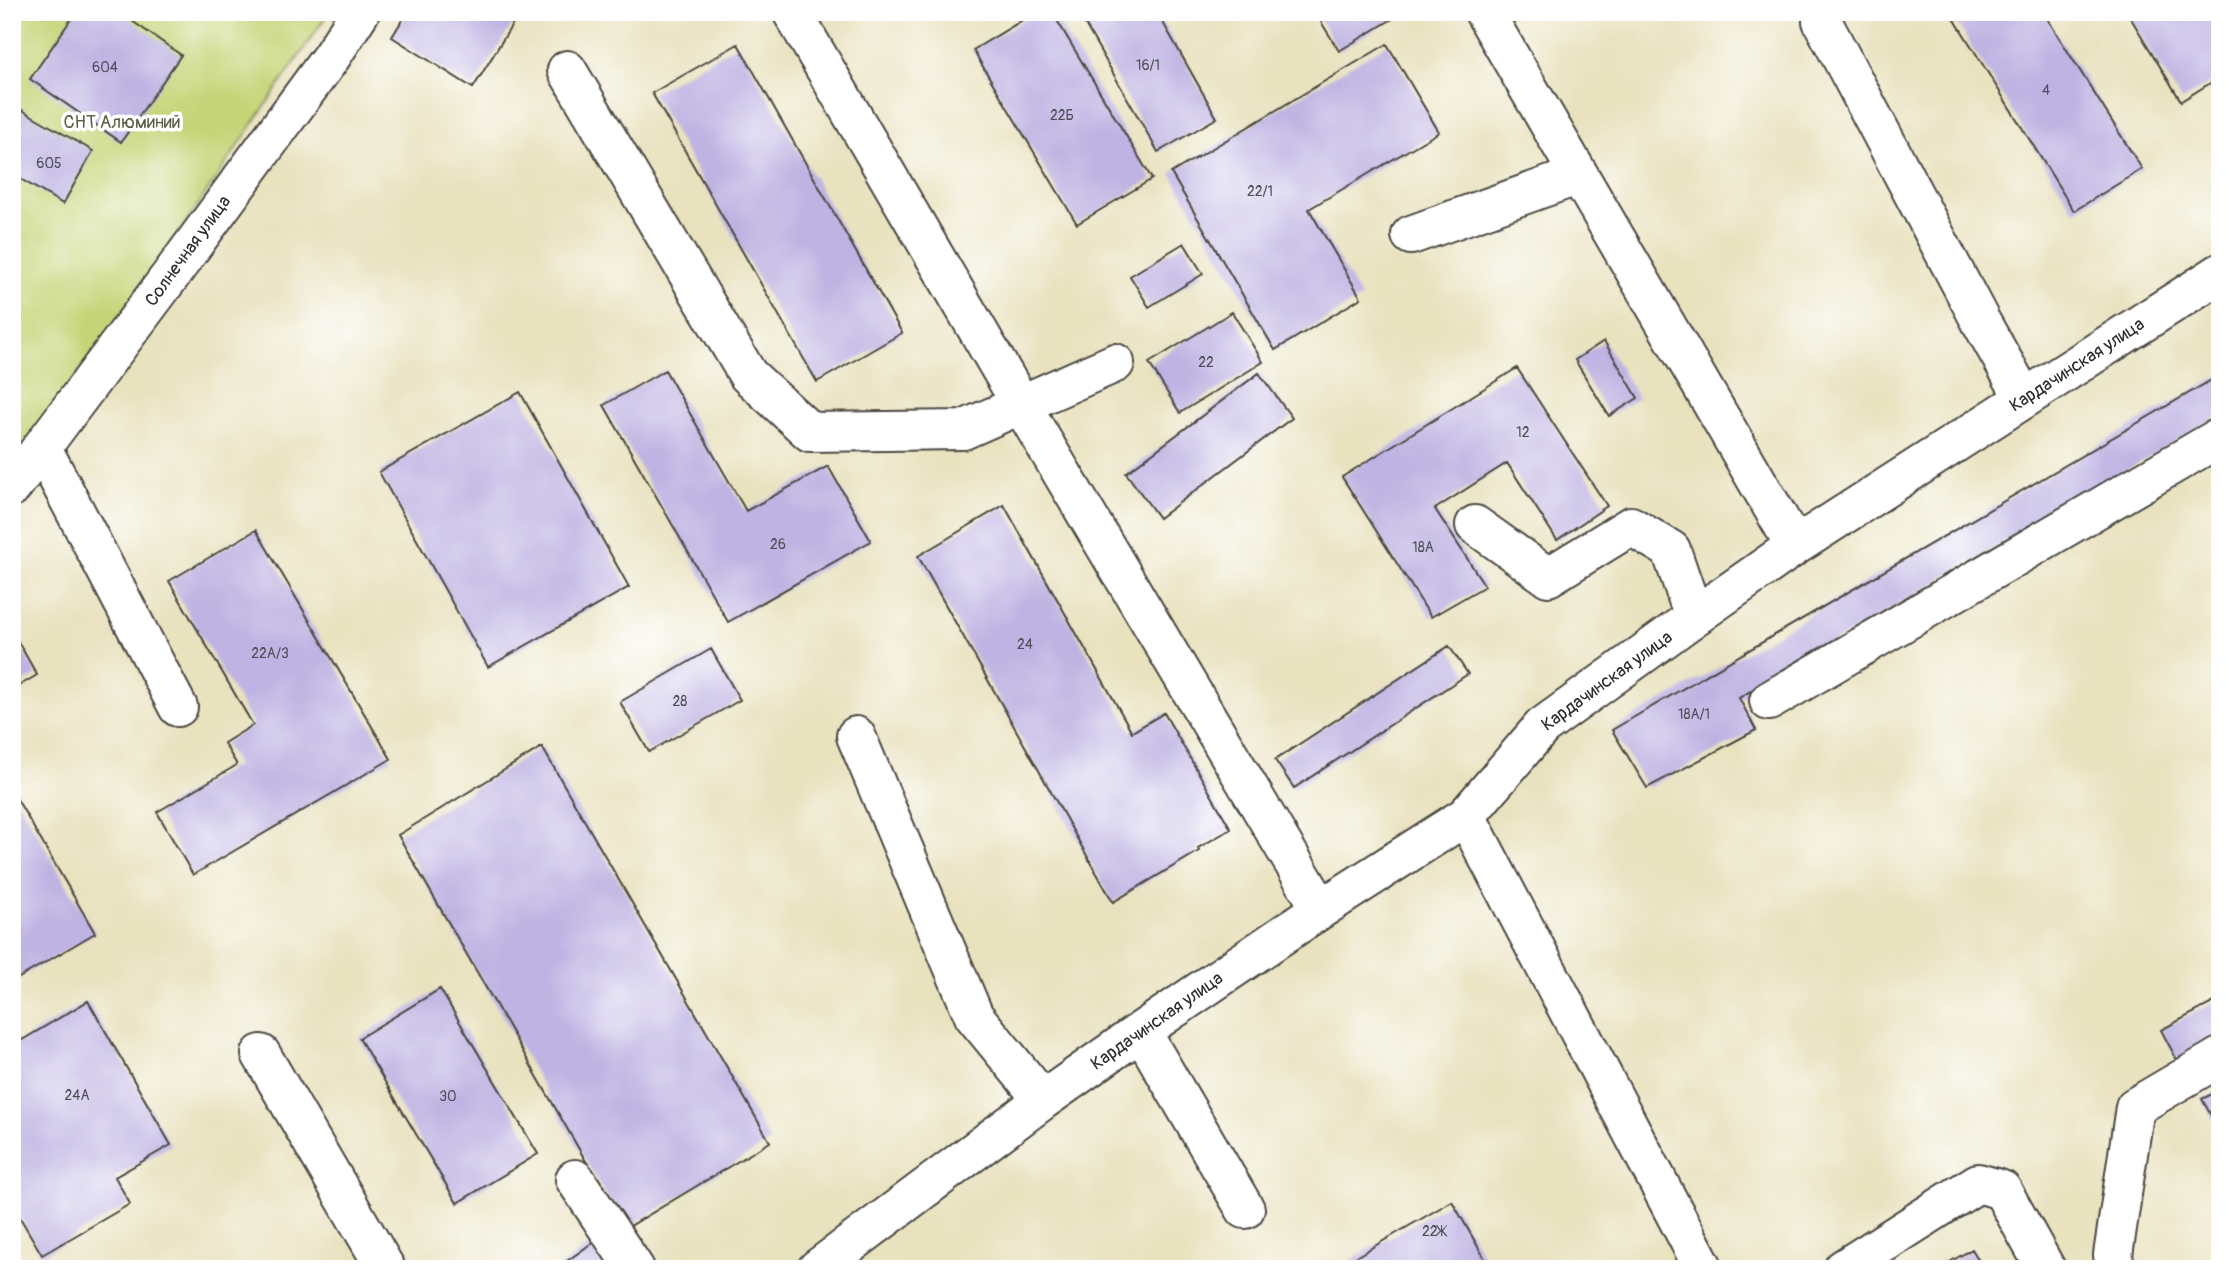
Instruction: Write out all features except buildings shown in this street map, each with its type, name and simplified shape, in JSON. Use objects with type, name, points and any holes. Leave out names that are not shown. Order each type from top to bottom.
[{"type":"street","name":"Солнечная улица","points":[[12,487],[315,79],[360,12]]},
{"type":"street","points":[[1484,12],[1795,546]]},
{"type":"street","points":[[808,17],[1021,406],[1321,909]]},
{"type":"street","points":[[1822,21],[2024,398]]},
{"type":"street","points":[[567,70],[748,375],[810,432],[963,430],[1115,363]]},
{"type":"street","points":[[1411,235],[1579,174]]},
{"type":"street","name":"Кардачинская улица","points":[[817,1269],[1043,1100],[1141,1031],[1321,909],[1466,816],[1542,727],[1694,617],[1795,546],[2220,274]]},
{"type":"street","points":[[1769,701],[2220,437]]},
{"type":"street","points":[[42,448],[178,706]]},
{"type":"street","points":[[1475,525],[1548,577],[1630,526],[1671,550],[1694,617]]},
{"type":"street","points":[[856,736],[974,1016],[1043,1100]]},
{"type":"street","points":[[1466,816],[1704,1269]]},
{"type":"street","points":[[1141,1031],[1245,1209]]},
{"type":"street","points":[[261,1054],[386,1269]]},
{"type":"street","points":[[2115,1269],[2113,1255],[2135,1107],[2220,1057]]},
{"type":"street","points":[[575,1179],[635,1269]]},
{"type":"street","points":[[1843,1269],[1978,1183],[2002,1190],[2046,1269]]},
{"type":"green space","name":"СНТ Алюминий","points":[[12,12],[329,12],[193,212],[12,467]]}]
